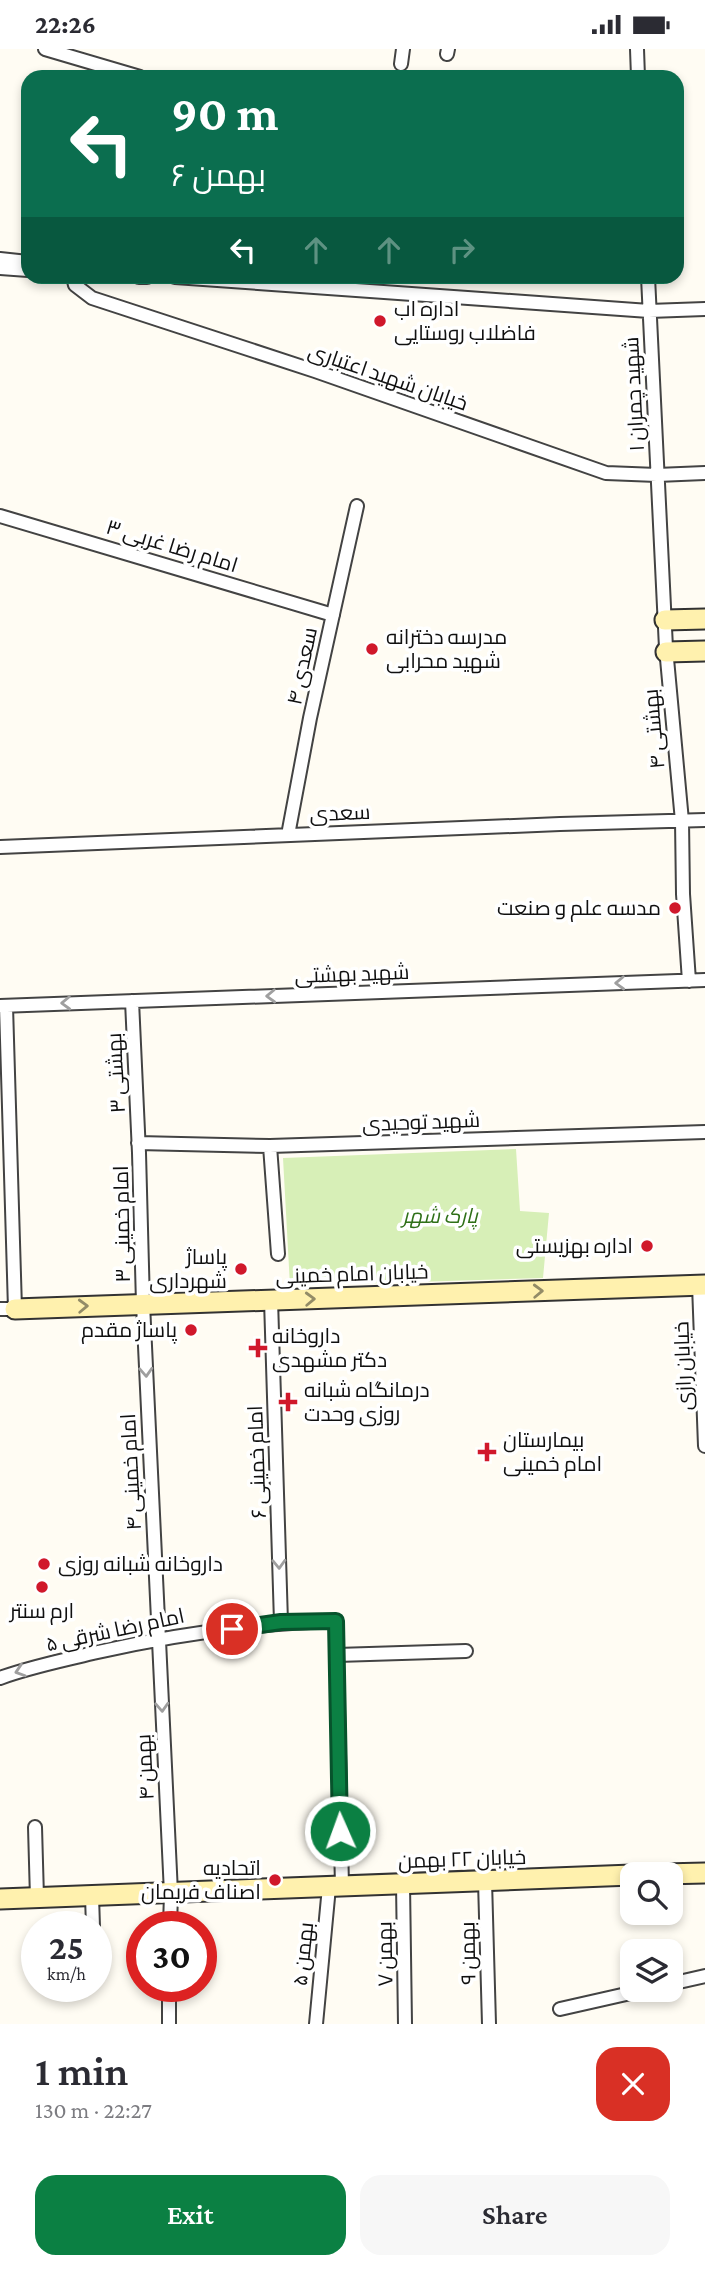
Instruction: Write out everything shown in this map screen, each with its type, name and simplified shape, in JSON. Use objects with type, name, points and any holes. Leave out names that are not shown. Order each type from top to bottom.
[{"type":"street","points":[[45,49],[116,70]]},
{"type":"street","points":[[401,64],[402,49]]},
{"type":"street","points":[[637,49],[638,70]]},
{"type":"street","points":[[0,259],[21,261]]},
{"type":"street","points":[[0,268],[21,270]]},
{"type":"street","name":"خیابان شهید اعتباری","points":[[75,284],[92,298],[315,371],[606,473],[705,473]]},
{"type":"street","points":[[273,284],[649,311],[705,309]]},
{"type":"street","name":"شهید چمران ۱","points":[[648,284],[657,475]]},
{"type":"street","name":"بهشتی ۴","points":[[657,475],[666,652],[682,821],[683,894],[689,981]]},
{"type":"street","name":"سعدی ۴","points":[[288,835],[310,718],[357,506]]},
{"type":"street","name":"امام رضا غربی ۳","points":[[0,516],[333,615]]},
{"type":"street","points":[[664,620],[705,619]]},
{"type":"street","points":[[666,652],[705,651]]},
{"type":"street","name":"سعدی","points":[[0,847],[705,820]]},
{"type":"street","name":"شهید بهشتی","points":[[3,1006],[705,980]]},
{"type":"street","name":"بهشتی ۳","points":[[131,1001],[138,1143]]},
{"type":"street","points":[[3,1006],[7,1309]]},
{"type":"street","name":"شهید توحیدی","points":[[138,1143],[270,1146],[705,1132]]},
{"type":"street","name":"امام خمینی ۳","points":[[138,1143],[143,1304]]},
{"type":"street","points":[[270,1146],[278,1254]]},
{"type":"street","name":"خیابان امام خمینی","points":[[7,1309],[702,1285]]},
{"type":"street","name":"خیابان رازی","points":[[702,1285],[705,1446]]},
{"type":"street","name":"امام خمینی ۶","points":[[271,1300],[281,1622]]},
{"type":"street","name":"امام خمینی ۴","points":[[143,1304],[158,1638]]},
{"type":"street","name":"امام رضا شرقی ۵","points":[[0,1678],[28,1668],[158,1638],[281,1622],[336,1621],[337,1655]]},
{"type":"street","name":"بهمن ۴","points":[[158,1638],[170,1911]]},
{"type":"street","points":[[337,1655],[466,1651]]},
{"type":"street","name":"بهمن ۵","points":[[316,2024],[335,1887],[337,1655]]},
{"type":"street","points":[[35,1827],[37,1898]]},
{"type":"street","points":[[683,1874],[705,1873]]},
{"type":"street","name":"خیابان ۲۲ بهمن","points":[[0,1899],[620,1875]]},
{"type":"street","name":"بهمن ۹","points":[[485,1881],[489,2024]]},
{"type":"street","name":"بهمن ۷","points":[[403,1884],[405,2024]]},
{"type":"street","points":[[92,1896],[92,1911]]},
{"type":"street","points":[[683,1981],[705,1976]]},
{"type":"street","points":[[560,2009],[620,1995]]},
{"type":"street","points":[[169,2002],[169,2024]]},
{"type":"green space","name":"پارک شهر","points":[[516,1149],[520,1211],[549,1213],[543,1278],[290,1286],[283,1158]]},
{"type":"place","name":"اداره اب فاضلاب روستایی","points":[[380,321]]},
{"type":"place","name":"مدرسه دخترانه شهید محرابی","points":[[372,649]]},
{"type":"place","name":"مدسه علم و صنعت","points":[[675,908]]},
{"type":"place","name":"اداره بهزیستی","points":[[647,1246]]},
{"type":"place","name":"پاساژ شهرداری","points":[[241,1269]]},
{"type":"place","name":"پاساژ مقدم","points":[[191,1330]]},
{"type":"place","name":"داروخانه دکتر مشهدی","points":[[258,1348]]},
{"type":"place","name":"درمانگاه شبانه روزی وحدت","points":[[288,1402]]},
{"type":"place","name":"بیمارستان امام خمینی","points":[[487,1452]]},
{"type":"place","name":"داروخانه شبانه روزی","points":[[44,1564]]},
{"type":"place","name":"ارم سنتر","points":[[42,1587]]},
{"type":"place","name":"اتحادیه اصناف فریمان","points":[[275,1880]]},
{"type":"route","points":[[232,1629],[281,1622],[336,1621],[340,1831]]}]
